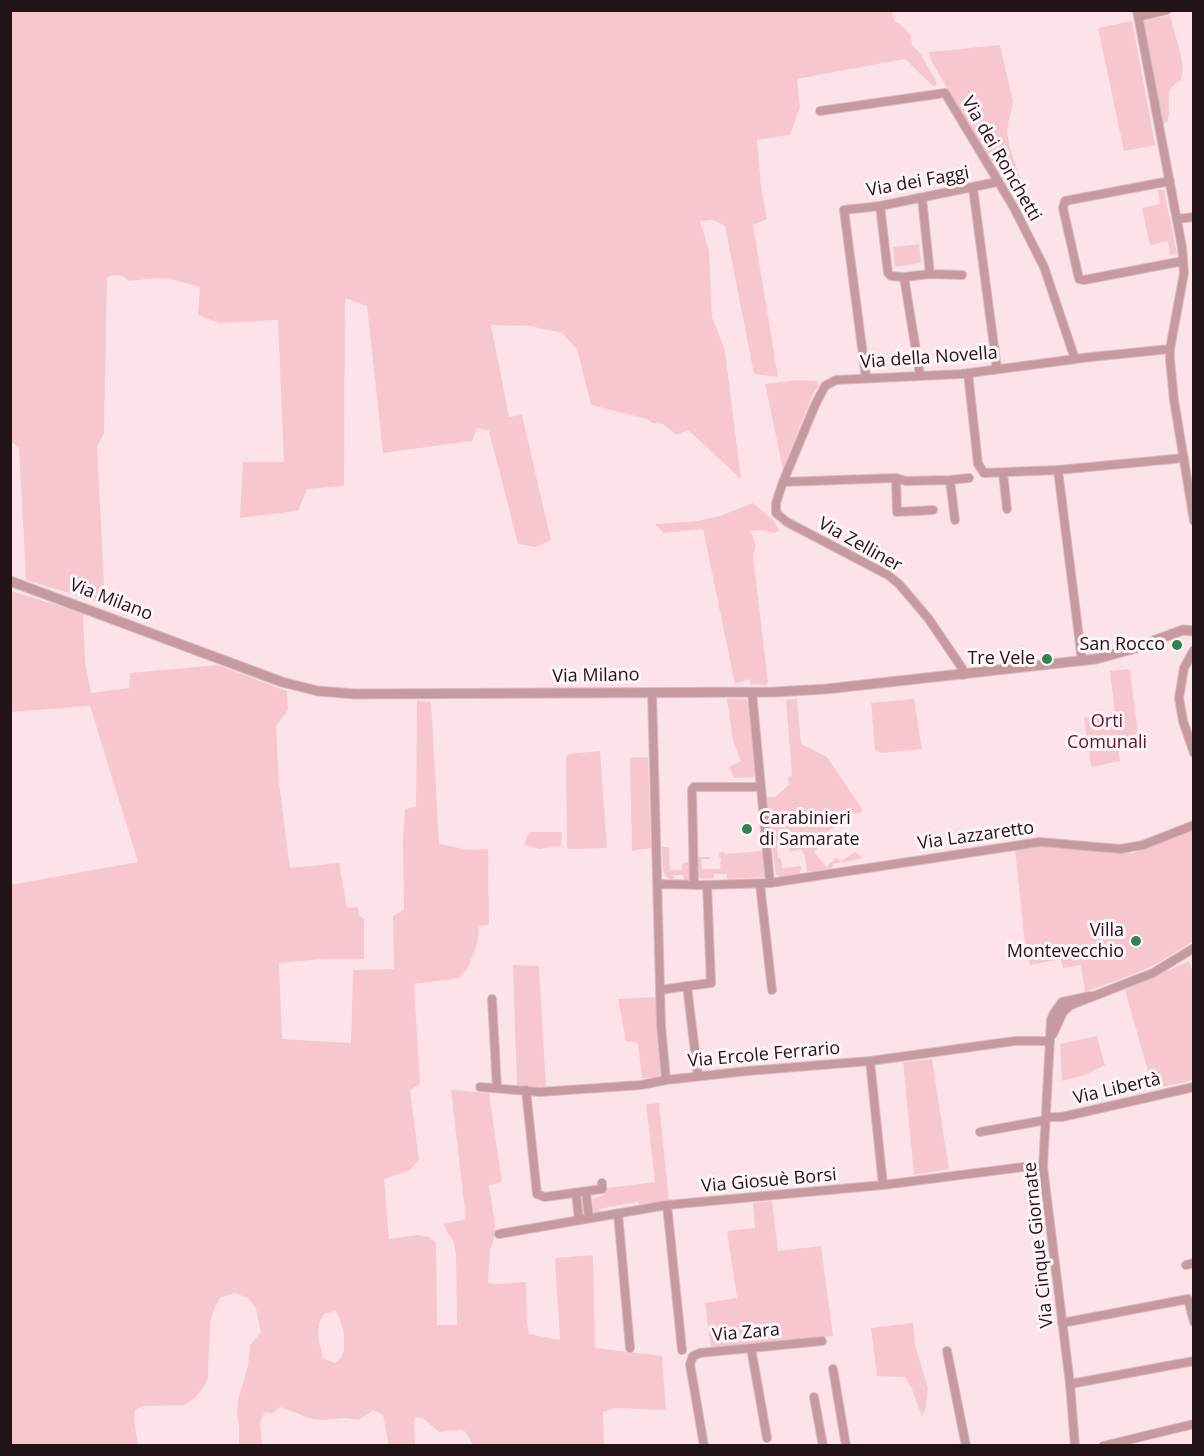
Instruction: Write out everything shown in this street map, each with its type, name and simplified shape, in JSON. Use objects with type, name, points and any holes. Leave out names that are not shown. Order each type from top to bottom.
[{"type":"street","points":[[1167,10],[1138,14],[1183,261],[1183,280],[1170,349],[1174,400],[1194,521]]},
{"type":"street","name":"Via dei Ronchetti","points":[[820,111],[945,93],[1013,206],[1044,267],[1075,359]]},
{"type":"street","points":[[1170,181],[1065,201],[1062,208],[1079,279],[1084,280],[1183,261]]},
{"type":"street","name":"Via dei Faggi","points":[[866,378],[844,210],[880,206],[998,182]]},
{"type":"street","points":[[973,188],[997,369]]},
{"type":"street","points":[[922,198],[930,274]]},
{"type":"street","points":[[880,206],[888,273],[891,276],[962,275]]},
{"type":"street","points":[[1177,219],[1194,217]]},
{"type":"street","points":[[904,277],[920,375]]},
{"type":"street","name":"Via della Novella","points":[[775,510],[783,482],[815,405],[825,386],[836,380],[968,373],[1170,349]]},
{"type":"street","points":[[968,373],[978,464],[984,473],[1058,470],[1184,458]]},
{"type":"street","points":[[1058,470],[1082,661]]},
{"type":"street","points":[[1003,473],[1007,509]]},
{"type":"street","points":[[896,478],[897,512],[933,510]]},
{"type":"street","points":[[783,482],[969,478]]},
{"type":"street","points":[[951,480],[955,520]]},
{"type":"street","name":"Via Zelliner","points":[[775,510],[778,516],[787,522],[888,575],[899,584],[928,618],[962,668],[963,675]]},
{"type":"street","name":"Via Milano","points":[[10,580],[270,678],[318,691],[362,694],[752,692],[826,689],[1082,661],[1112,656],[1183,630],[1194,631]]},
{"type":"street","points":[[1194,650],[1184,668],[1179,698],[1183,721],[1194,753]]},
{"type":"street","points":[[652,692],[666,1080]]},
{"type":"street","points":[[752,692],[770,883]]},
{"type":"street","points":[[694,885],[693,787],[761,787]]},
{"type":"street","name":"Via Lazzaretto","points":[[658,884],[770,883],[986,848],[1040,842],[1132,848],[1194,825]]},
{"type":"street","points":[[760,884],[772,990]]},
{"type":"street","points":[[661,990],[711,983],[707,885]]},
{"type":"street","name":"Via Cinque Giornate","points":[[1075,1446],[1070,1384],[1043,1167],[1051,1020],[1057,1007],[1068,1000],[1090,996],[1153,973],[1194,948]]},
{"type":"street","points":[[687,987],[698,1076]]},
{"type":"street","points":[[492,999],[497,1088]]},
{"type":"street","name":"Via Ercole Ferrario","points":[[480,1087],[540,1092],[640,1085],[698,1076],[870,1061],[1015,1041],[1050,1041]]},
{"type":"street","points":[[870,1061],[883,1185]]},
{"type":"street","name":"Via Libertà","points":[[980,1132],[1062,1117],[1194,1087]]},
{"type":"street","points":[[526,1090],[537,1194],[545,1197],[576,1194],[602,1189],[602,1183]]},
{"type":"street","name":"Via Giosuè Borsi","points":[[499,1234],[667,1205],[883,1185],[1031,1166],[1043,1167]]},
{"type":"street","points":[[586,1192],[589,1218]]},
{"type":"street","points":[[576,1194],[579,1220]]},
{"type":"street","points":[[667,1205],[682,1350]]},
{"type":"street","points":[[618,1214],[630,1348]]},
{"type":"street","points":[[1062,1323],[1188,1299],[1194,1322]]},
{"type":"street","name":"Via Zara","points":[[705,1446],[690,1364],[693,1356],[700,1353],[751,1347],[822,1341]]},
{"type":"street","points":[[751,1347],[767,1438]]},
{"type":"street","points":[[946,1351],[966,1446]]},
{"type":"street","points":[[1070,1384],[1194,1361]]},
{"type":"street","points":[[833,1369],[846,1446]]},
{"type":"street","points":[[814,1397],[823,1446]]},
{"type":"street","points":[[1103,1446],[1194,1424]]},
{"type":"green space","points":[[11,10],[892,11],[895,22],[911,36],[912,45],[920,53],[936,85],[933,86],[905,59],[797,79],[800,107],[790,135],[757,140],[761,186],[767,219],[753,225],[778,377],[754,374],[725,226],[713,220],[700,221],[709,250],[712,317],[725,351],[741,479],[688,430],[677,435],[663,424],[652,423],[647,419],[591,405],[577,349],[562,333],[530,326],[491,325],[509,417],[522,415],[551,540],[536,547],[518,544],[489,431],[477,428],[472,441],[383,453],[367,306],[345,298],[344,486],[307,489],[298,511],[240,518],[243,462],[284,462],[278,320],[219,323],[198,315],[200,287],[158,278],[129,281],[122,276],[112,275],[107,278],[104,434],[97,446],[105,604],[26,580],[19,447],[10,441]]},
{"type":"green space","points":[[1170,15],[1183,71],[1181,80],[1169,91],[1168,121],[1162,125],[1143,21]]},
{"type":"green space","points":[[1132,21],[1155,145],[1124,151],[1098,28]]},
{"type":"green space","points":[[1000,45],[1013,101],[1007,131],[1010,149],[1022,183],[1005,189],[931,60],[929,52]]},
{"type":"green space","points":[[1158,190],[1164,190],[1177,254],[1170,255],[1168,241],[1150,245],[1142,208],[1160,204]]},
{"type":"green space","points":[[919,244],[921,263],[895,267],[893,247]]},
{"type":"green space","points":[[798,380],[817,381],[819,386],[814,391],[783,469],[765,384]]},
{"type":"green space","points":[[753,503],[773,520],[779,530],[775,533],[761,530],[751,531],[756,546],[753,556],[768,682],[766,685],[750,684],[750,679],[735,684],[703,529],[664,533],[655,524],[697,521],[720,516]]},
{"type":"green space","points":[[11,591],[83,613],[85,662],[91,693],[129,688],[130,673],[218,665],[287,691],[288,710],[276,726],[279,783],[290,868],[339,863],[347,908],[358,907],[359,915],[364,919],[364,959],[324,959],[279,963],[282,1039],[351,1043],[353,970],[394,969],[393,916],[404,910],[405,809],[416,807],[417,701],[431,702],[439,844],[470,850],[488,849],[489,924],[479,927],[478,941],[468,968],[459,978],[414,984],[420,1084],[410,1090],[419,1160],[410,1170],[384,1179],[389,1239],[417,1235],[429,1237],[436,1243],[437,1325],[457,1325],[456,1254],[453,1240],[444,1224],[466,1219],[451,1090],[489,1093],[502,1182],[489,1185],[496,1231],[490,1252],[488,1283],[526,1282],[529,1334],[560,1340],[555,1258],[593,1255],[595,1348],[662,1356],[666,1410],[615,1408],[603,1412],[604,1445],[473,1445],[466,1432],[461,1430],[439,1432],[424,1419],[417,1417],[414,1419],[415,1445],[389,1446],[383,1415],[373,1410],[359,1420],[345,1418],[321,1420],[280,1407],[272,1414],[265,1412],[260,1422],[262,1445],[239,1445],[238,1400],[248,1366],[250,1345],[261,1332],[253,1304],[248,1298],[234,1293],[220,1298],[213,1312],[210,1325],[208,1378],[205,1385],[195,1398],[184,1405],[143,1406],[135,1410],[138,1445],[11,1445],[10,885],[138,862],[90,706],[11,712]],"holes":[[[335,1311],[344,1334],[344,1350],[341,1358],[335,1363],[323,1358],[318,1336],[319,1323],[324,1314]]]},
{"type":"green space","name":"Orti Comunali","points":[[1130,669],[1139,743],[1118,746],[1120,761],[1091,767],[1084,718],[1115,713],[1110,671]]},
{"type":"green space","points":[[727,699],[746,699],[749,704],[756,777],[734,778],[729,767],[741,761],[733,741]]},
{"type":"green space","points":[[797,699],[801,744],[827,757],[863,811],[852,813],[822,836],[820,841],[822,845],[814,852],[826,867],[836,858],[841,861],[855,852],[863,858],[833,864],[832,868],[807,872],[805,856],[801,849],[790,852],[789,846],[777,847],[782,868],[802,866],[799,874],[780,877],[776,874],[772,845],[769,845],[765,797],[775,797],[789,785],[788,777],[792,776],[786,700]]},
{"type":"green space","points":[[914,699],[922,749],[882,753],[875,750],[871,703]]},
{"type":"green space","points":[[600,751],[607,848],[567,849],[566,758],[568,754]]},
{"type":"green space","points":[[648,757],[651,848],[632,851],[630,758]]},
{"type":"green space","points":[[1193,829],[1193,941],[1160,962],[1085,992],[1081,965],[1063,968],[1061,959],[1030,965],[1024,935],[1015,849],[1048,846],[1109,853],[1133,853]]},
{"type":"green space","points":[[529,832],[562,832],[561,846],[540,849],[524,845]]},
{"type":"green space","points":[[662,847],[669,847],[670,870],[682,870],[682,864],[690,861],[691,876],[688,880],[684,880],[683,875],[674,875],[674,879],[671,880],[665,876]]},
{"type":"green space","points":[[763,851],[766,875],[764,877],[727,879],[727,874],[714,874],[714,878],[698,878],[696,857],[710,857],[710,859],[701,859],[702,869],[720,869],[721,858],[718,853]]},
{"type":"green space","points":[[1189,961],[1194,975],[1193,1080],[1153,1089],[1125,990]]},
{"type":"green space","points":[[513,965],[539,966],[546,1087],[517,1086]]},
{"type":"green space","points":[[656,997],[660,1075],[642,1078],[638,1043],[626,1041],[618,999]]},
{"type":"green space","points":[[1097,1036],[1105,1065],[1085,1075],[1062,1081],[1060,1044]]},
{"type":"green space","points":[[932,1059],[949,1169],[914,1175],[903,1062]]},
{"type":"green space","points":[[659,1103],[669,1201],[640,1206],[638,1202],[599,1209],[599,1213],[594,1214],[592,1199],[604,1195],[606,1188],[655,1182],[646,1104]]},
{"type":"green space","points":[[772,1201],[778,1251],[821,1246],[833,1336],[711,1348],[705,1303],[737,1298],[727,1231],[755,1228],[753,1203]]},
{"type":"green space","points":[[913,1323],[915,1345],[928,1388],[926,1407],[922,1416],[905,1377],[877,1376],[871,1328]]},
{"type":"place","name":"San Rocco","points":[[1177,645]]},
{"type":"place","name":"Tre Vele","points":[[1047,659]]},
{"type":"place","name":"Carabinieri di Samarate","points":[[747,829]]},
{"type":"place","name":"Villa Montevecchio","points":[[1136,941]]}]
